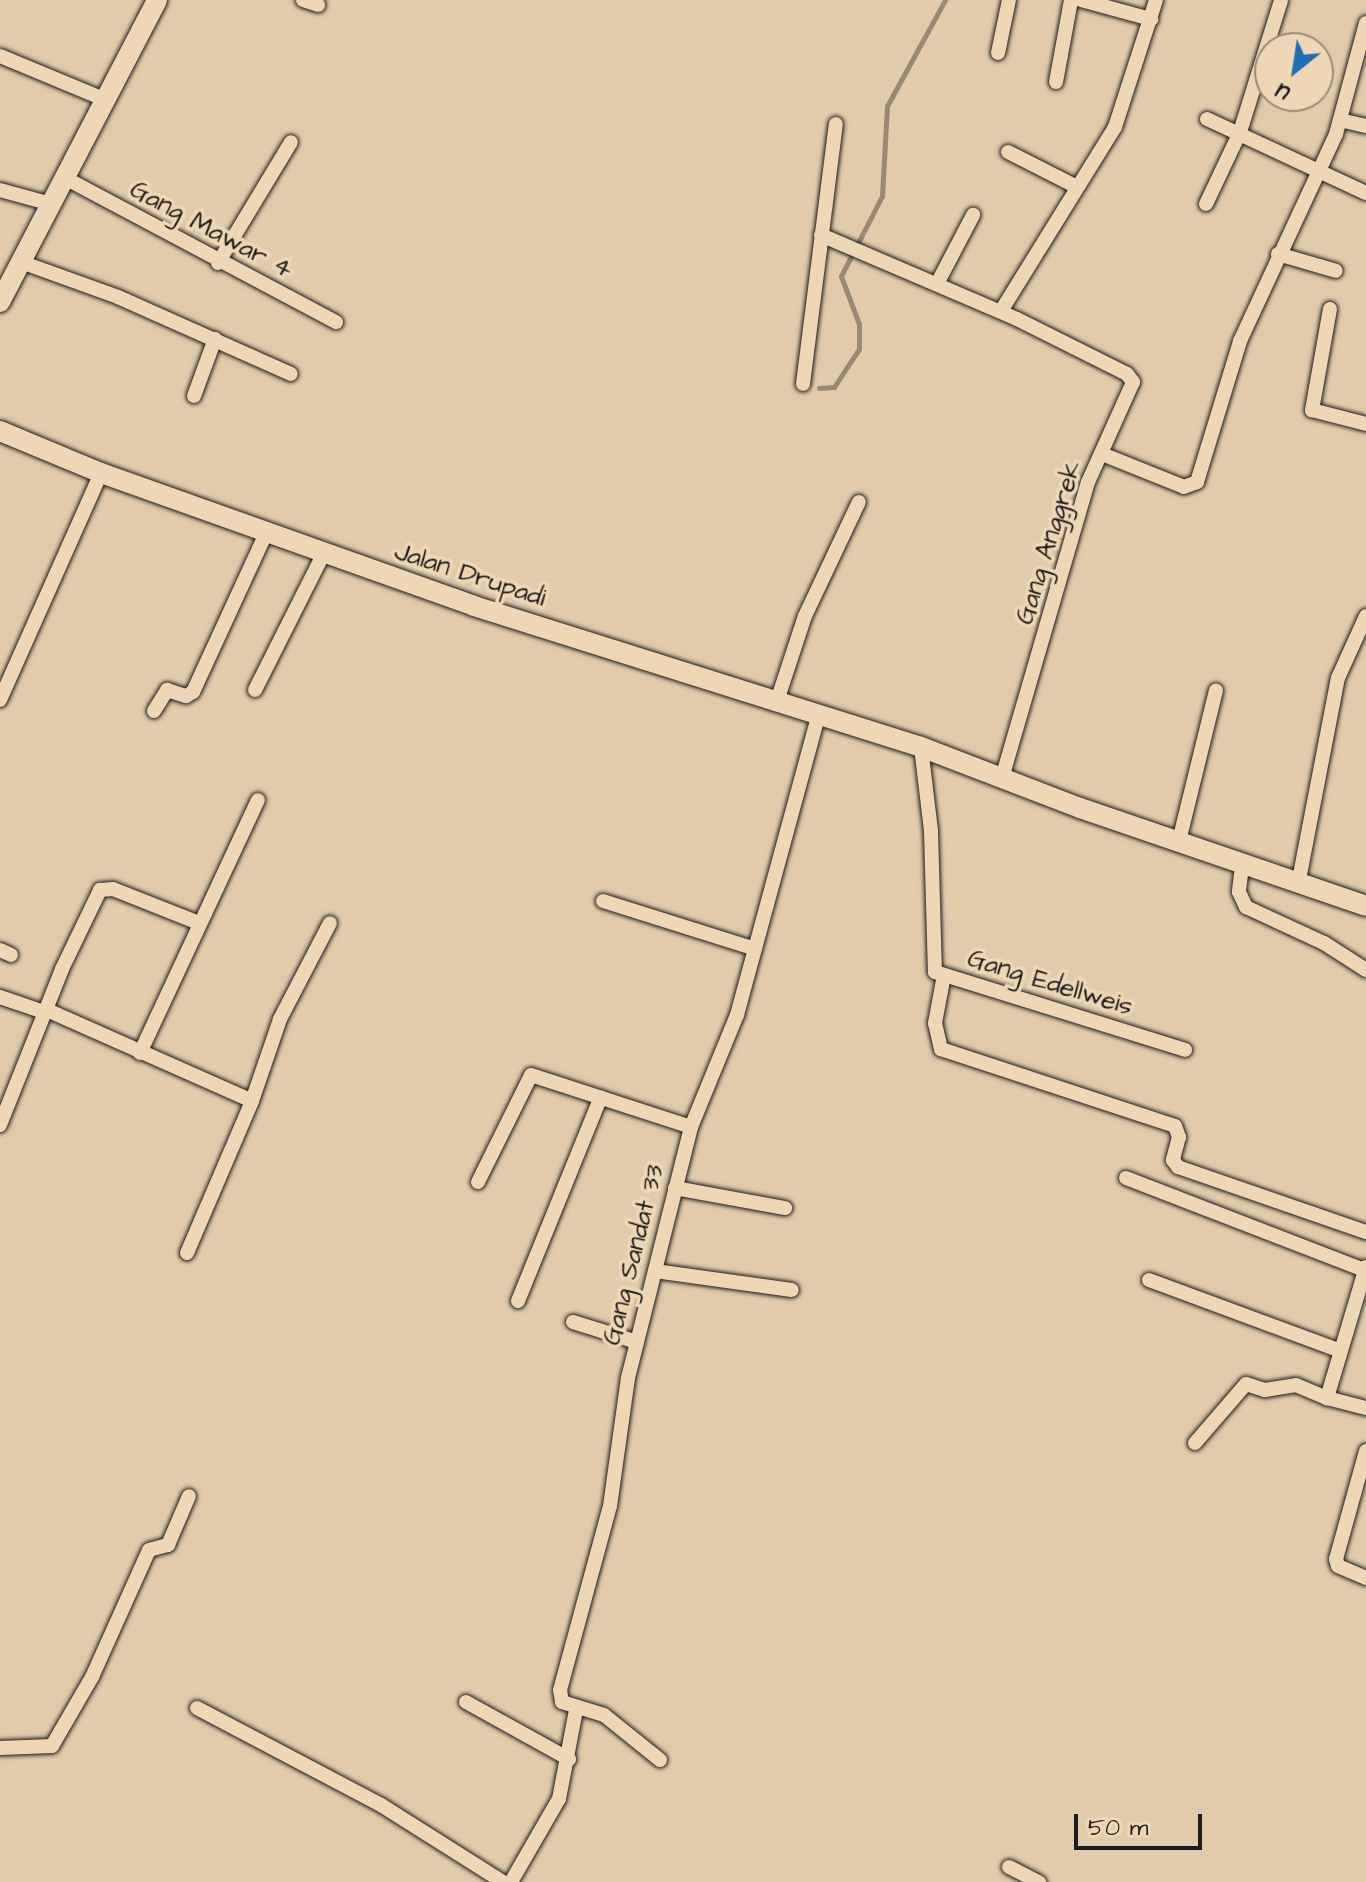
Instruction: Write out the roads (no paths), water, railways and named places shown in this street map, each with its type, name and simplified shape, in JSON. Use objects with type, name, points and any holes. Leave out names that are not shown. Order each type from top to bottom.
[{"type":"street","points":[[2,295],[157,0]]},
{"type":"street","points":[[303,0],[318,5]]},
{"type":"street","points":[[998,53],[1009,0]]},
{"type":"street","points":[[1056,82],[1071,0]]},
{"type":"street","points":[[1081,0],[1151,19]]},
{"type":"street","points":[[1001,311],[1115,127],[1156,0]]},
{"type":"street","points":[[1206,204],[1240,132],[1281,0]]},
{"type":"street","points":[[1102,454],[1184,487],[1194,485],[1240,341],[1278,254],[1320,176],[1340,120],[1366,23]]},
{"type":"street","points":[[0,56],[106,100]]},
{"type":"street","points":[[1207,119],[1240,132],[1320,176],[1366,193]]},
{"type":"street","points":[[1340,120],[1366,126]]},
{"type":"street","points":[[803,384],[836,124]]},
{"type":"street","points":[[218,263],[291,142]]},
{"type":"street","points":[[1008,152],[1077,187]]},
{"type":"street","name":"Gang Mawar 4","points":[[65,178],[218,263],[336,322]]},
{"type":"street","points":[[0,190],[51,204]]},
{"type":"street","points":[[938,282],[973,215]]},
{"type":"street","name":"Gang Anggrek","points":[[821,235],[867,250],[1001,311],[1130,376],[1133,384],[1088,482],[1002,778]]},
{"type":"street","points":[[1278,254],[1336,271]]},
{"type":"street","points":[[21,262],[215,339],[291,374]]},
{"type":"street","points":[[1330,309],[1312,410],[1366,424]]},
{"type":"street","points":[[194,396],[215,339]]},
{"type":"street","name":"Jalan Drupadi","points":[[0,431],[101,473],[266,533],[926,749],[1242,866],[1366,906]]},
{"type":"street","points":[[0,700],[101,473]]},
{"type":"street","points":[[777,701],[805,616],[859,502]]},
{"type":"street","points":[[154,711],[167,690],[186,696],[193,692],[266,533]]},
{"type":"street","points":[[255,690],[324,553]]},
{"type":"street","points":[[1298,885],[1338,678],[1366,616]]},
{"type":"street","points":[[1179,841],[1216,690]]},
{"type":"street","name":"Gang Sandat 33","points":[[576,1710],[562,1702],[560,1690],[610,1506],[637,1342],[691,1127],[737,1015],[819,714]]},
{"type":"street","name":"Gang Edellweis","points":[[926,749],[931,831],[931,966],[944,975],[1185,1050]]},
{"type":"street","points":[[140,1053],[258,800]]},
{"type":"street","points":[[1242,866],[1239,892],[1246,907],[1324,943],[1366,970]]},
{"type":"street","points":[[0,1125],[46,1011],[103,888],[199,923]]},
{"type":"street","points":[[603,901],[755,949]]},
{"type":"street","points":[[187,1253],[252,1101],[280,1019],[330,923]]},
{"type":"street","points":[[944,975],[935,1023],[941,1049],[1175,1126],[1179,1137],[1173,1160],[1178,1167],[1366,1232]]},
{"type":"street","points":[[0,997],[46,1011],[252,1101]]},
{"type":"street","points":[[478,1182],[531,1075],[691,1127]]},
{"type":"street","points":[[518,1301],[601,1097]]},
{"type":"street","points":[[1126,1178],[1365,1268],[1360,1315],[1338,1350],[1327,1398]]},
{"type":"street","points":[[675,1188],[785,1208]]},
{"type":"street","points":[[655,1271],[792,1290]]},
{"type":"street","points":[[1149,1280],[1338,1350]]},
{"type":"street","points":[[573,1322],[637,1342]]},
{"type":"street","points":[[1195,1443],[1246,1384],[1265,1390],[1296,1385],[1327,1398],[1366,1408]]},
{"type":"street","points":[[1366,1451],[1336,1559],[1338,1566],[1366,1578]]},
{"type":"street","points":[[0,1748],[52,1746],[92,1677],[149,1550],[168,1545],[189,1496]]},
{"type":"street","points":[[466,1702],[569,1759]]},
{"type":"street","points":[[197,1708],[381,1805],[503,1882]]},
{"type":"street","points":[[511,1882],[559,1799],[576,1710],[604,1715],[660,1760]]},
{"type":"street","points":[[1009,1867],[1039,1882]]},
{"type":"waterway","points":[[819,388],[834,387],[859,349],[859,324],[841,276],[882,196],[887,106],[945,0]]}]
